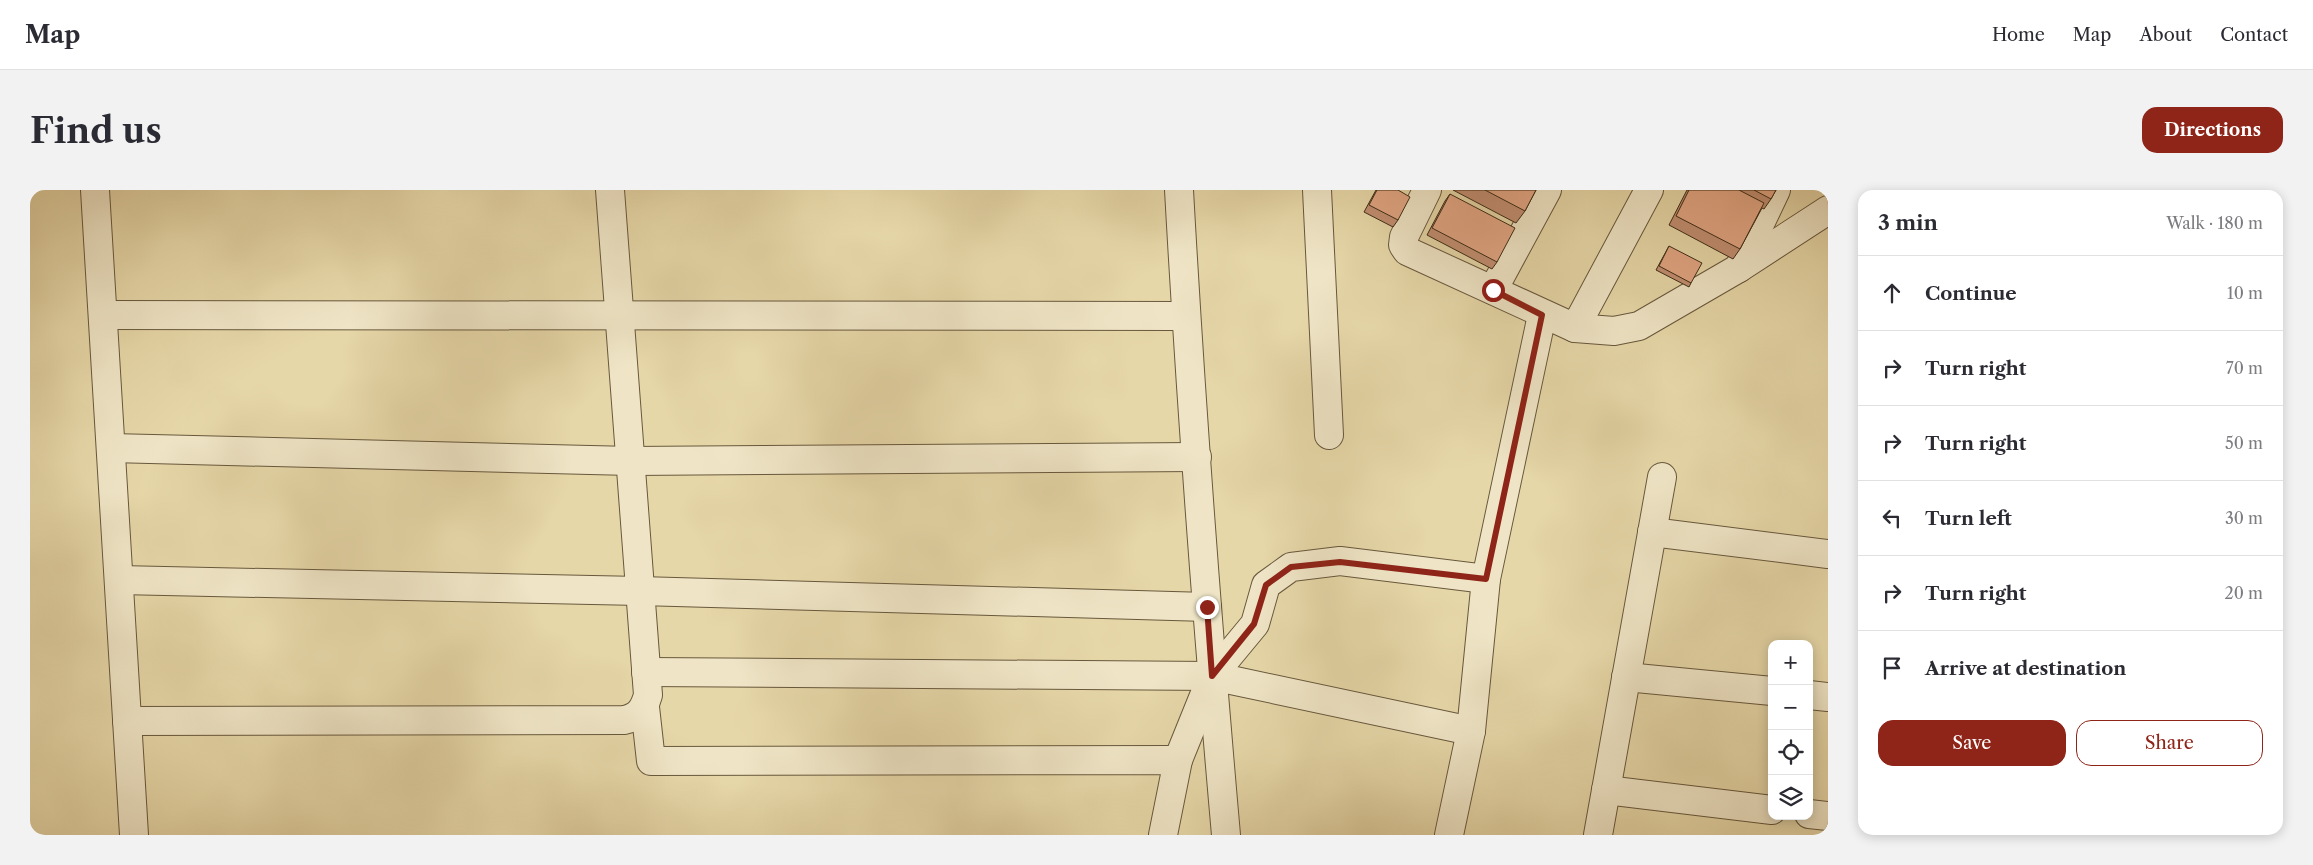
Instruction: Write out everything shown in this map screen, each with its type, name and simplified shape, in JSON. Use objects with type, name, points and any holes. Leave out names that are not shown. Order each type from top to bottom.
[{"type":"street","points":[[96,190],[134,835]]},
{"type":"street","points":[[610,190],[648,695],[645,707],[651,760],[1178,760]]},
{"type":"street","points":[[1179,190],[1186,316],[1212,676],[1226,835]]},
{"type":"street","points":[[1317,190],[1329,435]]},
{"type":"street","points":[[1427,190],[1404,237],[1404,245],[1407,251],[1493,290],[1542,315],[1574,328],[1614,331],[1639,326],[1739,268],[1828,210]]},
{"type":"street","points":[[1493,290],[1547,190]]},
{"type":"street","points":[[1574,328],[1649,190]]},
{"type":"street","points":[[1739,268],[1776,190]]},
{"type":"street","points":[[103,315],[1186,316]]},
{"type":"street","points":[[1450,835],[1471,731],[1486,579],[1542,315]]},
{"type":"street","points":[[111,448],[631,461],[1197,457]]},
{"type":"street","points":[[1598,835],[1662,477]]},
{"type":"street","points":[[1652,532],[1828,554]]},
{"type":"street","points":[[1163,835],[1178,760],[1212,676],[1254,624],[1266,585],[1291,567],[1340,562],[1486,579]]},
{"type":"street","points":[[119,580],[640,591],[1207,607]]},
{"type":"street","points":[[646,672],[1212,676],[1471,731]]},
{"type":"street","points":[[1626,677],[1768,691]]},
{"type":"street","points":[[1813,695],[1828,696]]},
{"type":"street","points":[[127,721],[624,720],[635,718],[645,707]]},
{"type":"street","points":[[1606,790],[1768,810]]},
{"type":"street","points":[[1813,814],[1828,816]]},
{"type":"building","points":[[1377,190],[1398,190],[1410,197],[1398,220],[1369,205]]},
{"type":"building","points":[[1485,190],[1536,190],[1525,211]]},
{"type":"building","points":[[1689,190],[1739,190],[1764,203],[1740,249],[1676,216]]},
{"type":"building","points":[[1754,190],[1776,190],[1771,199]]},
{"type":"building","points":[[1450,194],[1515,228],[1497,262],[1432,228]]},
{"type":"building","points":[[1669,246],[1702,263],[1691,283],[1659,266]]},
{"type":"route","points":[[1207,607],[1212,676],[1254,624],[1266,585],[1291,567],[1340,562],[1486,579],[1542,315],[1493,290]]}]
